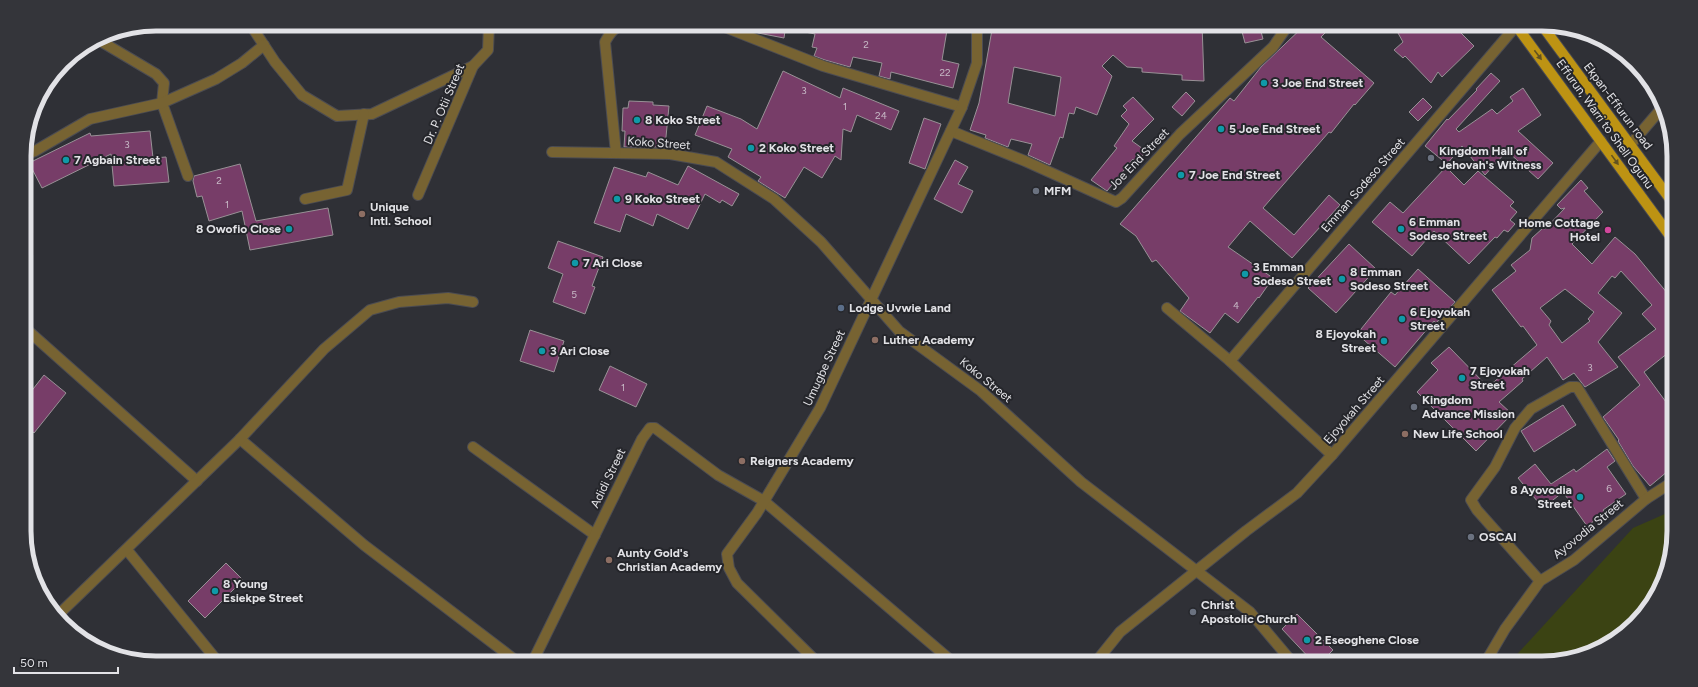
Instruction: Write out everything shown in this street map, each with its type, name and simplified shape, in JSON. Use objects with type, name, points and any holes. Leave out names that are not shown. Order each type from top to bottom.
[{"type":"main road","name":"Effurun, Warri to Shell Ogunu","points":[[1521,31],[1667,232]]},
{"type":"main road","name":"Ekpan-Effurun road","points":[[1546,31],[1667,195]]},
{"type":"street","points":[[255,31],[274,62],[302,95],[338,116],[372,114],[473,66]]},
{"type":"street","name":"Dr. P. Otii Street","points":[[418,195],[473,66],[488,50],[489,31]]},
{"type":"street","points":[[611,31],[605,42],[616,153]]},
{"type":"street","points":[[735,31],[823,66],[962,107]]},
{"type":"street","name":"Umugbe Street","points":[[811,656],[750,598],[737,583],[729,568],[726,554],[764,501],[820,408],[870,298],[962,107],[977,63],[978,31]]},
{"type":"street","name":"Joe End Street","points":[[951,131],[1025,160],[1116,202],[1122,198],[1180,134],[1273,47],[1284,31]]},
{"type":"street","name":"Emman Sodeso Street","points":[[1230,361],[1512,31]]},
{"type":"street","points":[[104,43],[156,74],[164,83],[162,103],[188,176]]},
{"type":"street","points":[[31,152],[90,119],[162,103],[216,79],[242,63],[264,45]]},
{"type":"street","points":[[1631,144],[1658,112]]},
{"type":"street","points":[[305,200],[348,190],[364,114]]},
{"type":"street","name":"Ejoyokah Street","points":[[1101,656],[1120,632],[1297,492],[1332,455],[1601,141]]},
{"type":"street","name":"Koko Street","points":[[552,152],[670,154],[716,162],[774,199],[821,242],[899,331],[981,391],[1081,482],[1250,612],[1287,656]]},
{"type":"street","points":[[61,612],[240,439],[324,349],[370,310],[399,302],[448,298],[473,302]]},
{"type":"street","points":[[1167,308],[1230,361],[1332,455]]},
{"type":"street","points":[[31,333],[197,481]]},
{"type":"street","points":[[1540,581],[1477,510],[1472,500],[1495,467],[1515,428],[1531,409],[1570,387],[1577,387],[1646,499]]},
{"type":"street","name":"Adidi Street","points":[[535,656],[642,439],[650,428],[655,428],[668,435],[718,475],[764,501]]},
{"type":"street","points":[[240,439],[364,545],[511,656]]},
{"type":"street","points":[[473,447],[595,535]]},
{"type":"street","name":"Ayovodia Street","points":[[1489,656],[1505,629],[1540,581],[1574,560],[1646,499],[1667,486]]},
{"type":"street","points":[[764,501],[946,656]]},
{"type":"street","points":[[127,550],[213,656]]},
{"type":"green space","points":[[1667,513],[1667,539],[1665,555],[1654,586],[1636,613],[1618,630],[1604,639],[1582,649],[1566,654],[1550,656],[1515,656],[1633,528]]},
{"type":"building","points":[[753,31],[785,31],[784,38]]},
{"type":"building","points":[[800,31],[947,31],[942,60],[959,64],[953,88],[891,72],[890,79],[879,76],[882,63],[853,57],[850,67],[814,56],[817,48],[812,47],[815,34]]},
{"type":"building","points":[[992,31],[1202,31],[1204,81],[1182,80],[1182,75],[1142,72],[1142,68],[1127,67],[1113,55],[1102,66],[1112,76],[1097,115],[1076,107],[1074,114],[1069,113],[1063,138],[1060,137],[1050,165],[1028,155],[1032,144],[1011,139],[1008,147],[985,138],[986,135],[970,130],[979,103]],"holes":[[[1014,67],[1061,77],[1055,116],[1008,103]]]},
{"type":"building","points":[[1242,31],[1261,31],[1263,39],[1245,43]]},
{"type":"building","points":[[1299,31],[1327,31],[1321,37],[1374,83],[1263,208],[1294,235],[1329,195],[1340,205],[1292,258],[1250,221],[1228,247],[1273,278],[1259,298],[1258,297],[1238,323],[1225,313],[1210,333],[1180,311],[1189,298],[1156,260],[1152,262],[1136,236],[1120,224],[1230,98],[1234,101],[1261,67]]},
{"type":"building","points":[[1397,31],[1459,31],[1474,46],[1442,77],[1438,72],[1431,83],[1405,56],[1403,58],[1394,50],[1403,42]]},
{"type":"building","points":[[783,71],[840,98],[843,88],[899,111],[891,130],[857,115],[851,132],[843,129],[841,160],[835,156],[822,178],[804,167],[785,198],[758,181],[761,177],[728,157],[732,149],[695,135],[707,106],[741,119],[757,129]]},
{"type":"building","points":[[1491,73],[1500,81],[1456,129],[1459,132],[1492,109],[1497,114],[1513,101],[1510,97],[1523,88],[1541,115],[1518,131],[1553,163],[1538,179],[1507,151],[1485,175],[1462,146],[1447,164],[1425,146],[1447,119],[1448,120],[1477,90],[1476,89]]},
{"type":"building","points":[[1186,92],[1195,101],[1182,116],[1172,107]]},
{"type":"building","points":[[1133,97],[1154,119],[1132,141],[1146,151],[1137,163],[1133,159],[1107,191],[1091,180],[1117,148],[1114,146],[1129,124],[1121,116],[1127,110],[1123,106]]},
{"type":"building","points":[[1423,98],[1432,107],[1418,121],[1409,112]]},
{"type":"building","name":"8 Koko Street","points":[[629,101],[653,102],[653,105],[669,106],[665,147],[624,147],[625,131],[622,131],[623,108],[628,108]]},
{"type":"building","points":[[924,118],[941,124],[925,169],[909,163]]},
{"type":"building","points":[[150,131],[153,158],[166,157],[169,182],[114,186],[111,154],[42,188],[31,167],[31,162],[90,133],[91,136]]},
{"type":"building","points":[[955,160],[968,167],[958,184],[973,191],[962,213],[934,199]]},
{"type":"building","points":[[240,164],[256,221],[328,208],[333,235],[250,250],[242,211],[209,221],[202,196],[197,197],[193,181],[194,176]]},
{"type":"building","points":[[688,166],[739,194],[732,206],[722,200],[720,203],[705,194],[688,229],[657,214],[653,226],[626,214],[620,232],[594,223],[614,167],[646,177],[648,172],[678,185]]},
{"type":"building","points":[[1446,167],[1464,185],[1478,171],[1514,202],[1510,206],[1517,212],[1510,220],[1515,224],[1508,232],[1504,230],[1497,238],[1495,237],[1469,264],[1434,231],[1412,256],[1372,222],[1390,202],[1403,213]]},
{"type":"building","points":[[1581,180],[1588,188],[1584,191],[1603,212],[1572,244],[1592,264],[1615,237],[1635,254],[1667,293],[1667,354],[1644,372],[1666,402],[1667,401],[1667,472],[1650,486],[1633,466],[1618,441],[1619,440],[1603,417],[1640,385],[1618,357],[1656,329],[1642,314],[1652,305],[1621,271],[1615,278],[1612,276],[1598,293],[1622,313],[1598,342],[1618,367],[1585,387],[1574,373],[1563,380],[1547,357],[1499,402],[1512,414],[1476,451],[1417,392],[1438,370],[1431,363],[1449,347],[1488,387],[1537,345],[1492,290],[1516,271],[1511,265],[1530,250],[1532,238],[1543,228],[1545,229],[1565,208],[1561,209],[1557,205]],"holes":[[[1565,289],[1594,312],[1588,319],[1590,321],[1562,343],[1549,325],[1551,321],[1540,308]]]},
{"type":"building","points":[[558,241],[603,257],[592,286],[595,287],[585,314],[553,302],[563,274],[548,268]]},
{"type":"building","name":"8 Emman Sodeso Street","points":[[1349,244],[1376,269],[1336,313],[1308,288]]},
{"type":"building","points":[[1418,269],[1455,302],[1436,323],[1434,321],[1395,367],[1357,334],[1391,292],[1395,295]]},
{"type":"building","name":"3 Ari Close","points":[[530,330],[564,341],[554,372],[520,361]]},
{"type":"building","points":[[610,366],[647,384],[636,407],[599,390]]},
{"type":"building","points":[[44,375],[66,393],[34,433],[31,430],[31,392]]},
{"type":"building","points":[[1563,405],[1576,425],[1534,452],[1521,431]]},
{"type":"building","points":[[1607,449],[1615,461],[1607,467],[1626,494],[1603,510],[1605,513],[1587,526],[1563,492],[1543,508],[1518,478],[1535,464],[1551,484],[1574,469],[1576,472]]},
{"type":"building","name":"8 Young Esiekpe Street","points":[[226,563],[243,580],[205,618],[188,601]]},
{"type":"building","name":"2 Eseoghene Close","points":[[1297,614],[1333,650],[1327,656],[1307,656],[1282,629]]},
{"type":"place","name":"3 Joe End Street","points":[[1264,83]]},
{"type":"place","name":"8 Koko Street","points":[[637,120]]},
{"type":"place","name":"5 Joe End Street","points":[[1221,129]]},
{"type":"place","name":"2 Koko Street","points":[[751,148]]},
{"type":"place","name":"Kingdom Hall of Jehovah's Witness","points":[[1431,158]]},
{"type":"place","name":"7 Agbain Street","points":[[66,160]]},
{"type":"place","name":"7 Joe End Street","points":[[1181,175]]},
{"type":"place","name":"MFM","points":[[1036,191]]},
{"type":"place","name":"9 Koko Street","points":[[617,199]]},
{"type":"place","name":"Unique Intl. School","points":[[362,214]]},
{"type":"place","name":"8 Owofio Close","points":[[289,229]]},
{"type":"place","name":"6 Emman Sodeso Street","points":[[1401,229]]},
{"type":"place","name":"Home Cottage Hotel","points":[[1608,230]]},
{"type":"place","name":"7 Ari Close","points":[[575,263]]},
{"type":"place","name":"3 Emman Sodeso Street","points":[[1245,274]]},
{"type":"place","name":"8 Emman Sodeso Street","points":[[1342,279]]},
{"type":"place","name":"Lodge Uvwie Land","points":[[841,308]]},
{"type":"place","name":"6 Ejoyokah Street","points":[[1402,319]]},
{"type":"place","name":"Luther Academy","points":[[875,340]]},
{"type":"place","name":"8 Ejoyokah Street","points":[[1384,341]]},
{"type":"place","name":"3 Ari Close","points":[[542,351]]},
{"type":"place","name":"7 Ejoyokah Street","points":[[1462,378]]},
{"type":"place","name":"Kingdom Advance Mission","points":[[1414,407]]},
{"type":"place","name":"New Life School","points":[[1405,434]]},
{"type":"place","name":"Reigners Academy","points":[[742,461]]},
{"type":"place","name":"8 Ayovodia Street","points":[[1580,497]]},
{"type":"place","name":"OSCAI","points":[[1471,537]]},
{"type":"place","name":"Aunty Gold's Christian Academy","points":[[609,560]]},
{"type":"place","name":"8 Young Esiekpe Street","points":[[215,591]]},
{"type":"place","name":"Christ Apostolic Church","points":[[1193,612]]},
{"type":"place","name":"2 Eseoghene Close","points":[[1307,640]]}]
